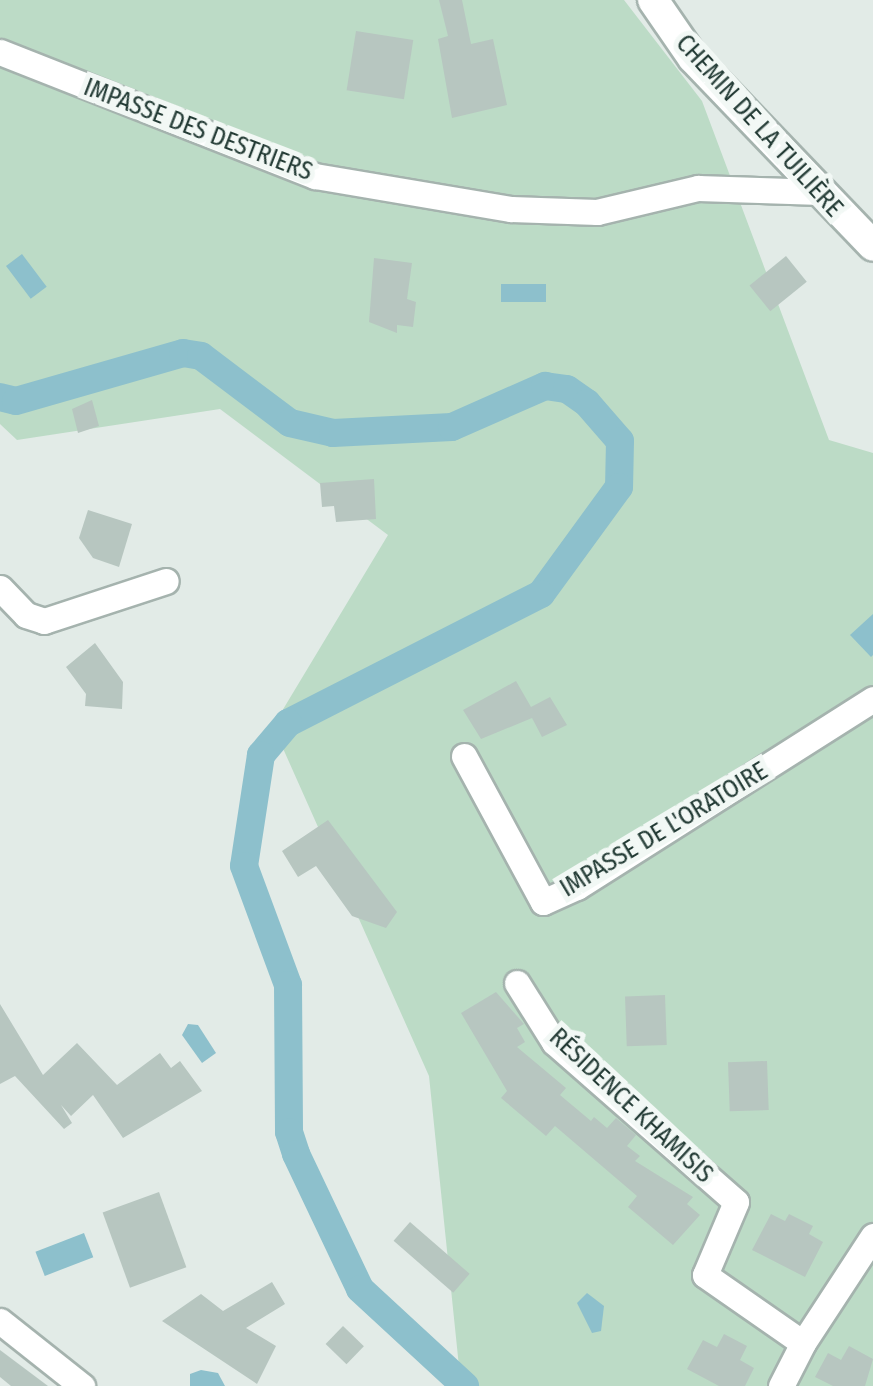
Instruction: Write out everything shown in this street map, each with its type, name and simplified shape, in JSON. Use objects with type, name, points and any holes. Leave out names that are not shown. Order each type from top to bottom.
[{"type":"street","name":"CHEMIN DE LA TUILIÈRE","points":[[653,0],[693,58],[816,192],[873,246]]},
{"type":"street","name":"IMPASSE DES DESTRIERS","points":[[0,52],[335,180],[512,209],[597,212],[698,188],[816,192]]},
{"type":"street","points":[[0,588],[26,615],[44,621],[166,581]]},
{"type":"street","name":"IMPASSE DE L'ORATOIRE","points":[[464,756],[543,902],[578,887],[873,699]]},
{"type":"street","name":"RÉSIDENCE KHAMISIS","points":[[517,983],[554,1042],[736,1202],[704,1275],[803,1343]]},
{"type":"street","points":[[781,1386],[803,1343],[873,1236]]},
{"type":"street","points":[[0,1321],[82,1386]]},
{"type":"green space","points":[[0,0],[624,0],[702,101],[829,440],[873,453],[873,1386],[461,1386],[429,1076],[273,726],[388,535],[220,409],[17,440],[0,424]]},
{"type":"water","points":[[22,254],[47,287],[31,299],[6,266]]},
{"type":"water","points":[[501,284],[546,284],[546,302],[501,302]]},
{"type":"water","points":[[873,614],[873,655],[871,657],[850,635]]},
{"type":"water","points":[[188,1024],[198,1025],[216,1053],[202,1063],[182,1035]]},
{"type":"water","points":[[84,1233],[93,1257],[45,1276],[35,1252]]},
{"type":"water","points":[[587,1293],[604,1306],[601,1331],[592,1333],[577,1303]]},
{"type":"water","points":[[201,1370],[218,1373],[225,1386],[190,1386],[190,1374]]},
{"type":"building","points":[[439,0],[462,0],[471,44],[493,39],[507,105],[452,118],[438,39],[448,36]]},
{"type":"building","points":[[356,31],[413,40],[404,99],[347,90]]},
{"type":"building","points":[[786,256],[807,282],[770,311],[749,286]]},
{"type":"building","points":[[374,258],[412,263],[407,299],[416,302],[413,327],[397,325],[397,333],[369,322]]},
{"type":"building","points":[[92,400],[99,426],[78,433],[72,409]]},
{"type":"building","points":[[374,479],[376,519],[336,522],[334,506],[322,507],[320,483]]},
{"type":"building","points":[[88,510],[132,524],[119,567],[93,558],[79,538]]},
{"type":"building","points":[[95,643],[123,682],[122,709],[85,706],[86,694],[66,667]]},
{"type":"building","points":[[516,681],[531,707],[550,697],[567,725],[542,737],[532,718],[481,739],[463,710]]},
{"type":"building","points":[[328,820],[397,912],[386,928],[352,916],[316,866],[298,877],[282,851]]},
{"type":"building","points":[[496,992],[524,1024],[517,1028],[525,1042],[517,1047],[566,1088],[560,1095],[591,1121],[594,1117],[607,1128],[616,1118],[636,1135],[627,1146],[640,1156],[635,1161],[693,1197],[687,1204],[700,1215],[673,1245],[628,1207],[637,1196],[555,1126],[546,1136],[501,1098],[507,1091],[461,1013]]},
{"type":"building","points":[[665,995],[667,1045],[627,1046],[625,996]]},
{"type":"building","points":[[0,1004],[43,1075],[77,1043],[117,1085],[160,1053],[171,1068],[180,1061],[202,1091],[123,1138],[93,1095],[71,1116],[61,1105],[72,1123],[64,1129],[15,1076],[0,1084]]},
{"type":"building","points":[[767,1061],[769,1110],[730,1111],[728,1062]]},
{"type":"building","points":[[159,1192],[186,1267],[130,1288],[103,1213]]},
{"type":"building","points":[[771,1214],[785,1221],[789,1214],[813,1226],[809,1234],[823,1242],[805,1277],[752,1250]]},
{"type":"building","points":[[410,1222],[470,1274],[453,1293],[394,1241]]},
{"type":"building","points":[[272,1282],[285,1304],[246,1328],[276,1346],[257,1384],[162,1321],[201,1294],[223,1311]]},
{"type":"building","points":[[343,1326],[364,1346],[346,1364],[326,1344]]},
{"type":"building","points":[[724,1334],[747,1346],[740,1360],[754,1368],[745,1386],[719,1386],[687,1369],[703,1340],[717,1347]]},
{"type":"building","points":[[849,1346],[873,1359],[865,1386],[833,1386],[815,1377],[828,1353],[841,1360]]},
{"type":"building","points":[[0,1350],[48,1386],[11,1386],[0,1377]]},
{"type":"waterway","points":[[0,397],[16,401],[183,353],[201,356],[290,423],[333,433],[452,427],[545,386],[567,389],[587,403],[620,441],[619,487],[541,594],[288,723],[261,755],[244,866],[288,985],[289,1132],[296,1154],[360,1289],[465,1386]]}]
